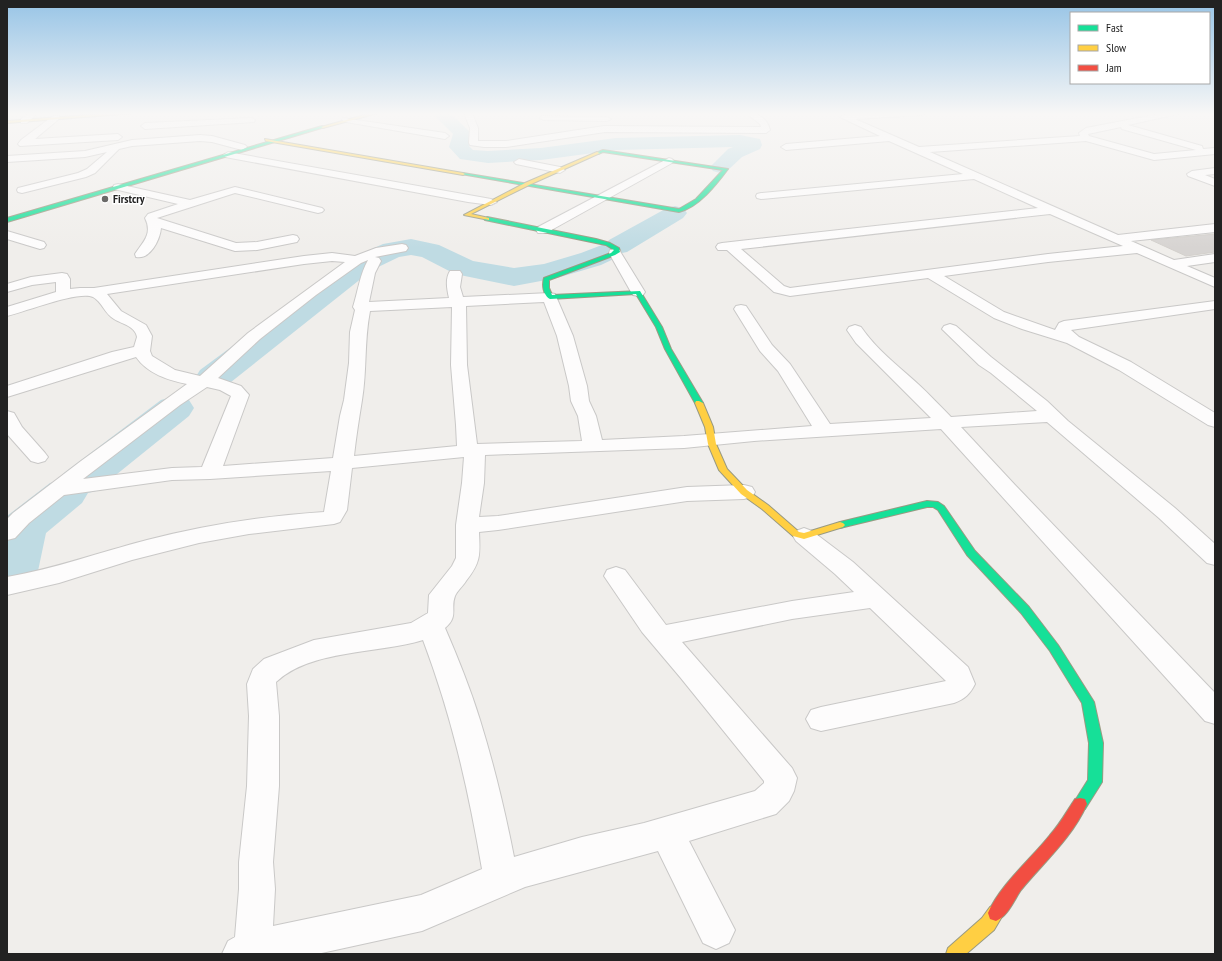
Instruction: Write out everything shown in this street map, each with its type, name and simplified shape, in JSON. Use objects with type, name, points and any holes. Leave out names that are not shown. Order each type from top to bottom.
[{"type":"street","points":[[7,159],[25,158]]},
{"type":"street","points":[[36,177],[22,190],[87,173],[104,158]]},
{"type":"street","points":[[7,215],[205,158]]},
{"type":"street","points":[[7,220],[218,158]]},
{"type":"street","points":[[243,158],[491,202]]},
{"type":"street","points":[[375,158],[683,211],[726,170],[675,158]]},
{"type":"street","points":[[587,158],[466,214],[608,244],[618,250],[615,253],[548,278],[546,279],[545,284],[565,336],[578,386],[580,401],[587,416],[593,446]]},
{"type":"street","points":[[542,230],[602,198],[664,158]]},
{"type":"street","points":[[935,158],[1215,283]]},
{"type":"street","points":[[519,162],[560,170]]},
{"type":"street","points":[[1215,171],[1192,174],[1215,183]]},
{"type":"street","points":[[761,196],[974,176]]},
{"type":"street","points":[[118,187],[190,203]]},
{"type":"street","points":[[141,254],[152,241],[155,231],[151,218],[152,216],[235,190],[318,210]]},
{"type":"street","points":[[1052,210],[723,247],[779,289],[790,292],[1048,258],[1138,249]]},
{"type":"street","points":[[153,222],[235,247],[246,248],[263,246],[293,238]]},
{"type":"street","points":[[1116,239],[1215,228]]},
{"type":"street","points":[[7,235],[40,245]]},
{"type":"street","points":[[7,533],[21,518],[57,489],[165,408],[203,382],[254,336],[299,300],[356,260],[376,252],[402,248]]},
{"type":"street","points":[[615,253],[659,327],[668,349],[700,406],[710,426],[712,440],[724,470],[744,492],[765,507],[796,534],[804,536],[844,568],[958,675],[961,684],[954,691],[821,719]]},
{"type":"street","points":[[7,312],[64,295],[87,291],[97,292],[139,284],[304,260],[348,258],[356,260]]},
{"type":"street","points":[[1171,264],[1215,258]]},
{"type":"street","points":[[7,586],[73,571],[124,554],[161,544],[234,528],[332,517],[336,510],[342,474],[341,464],[353,400],[354,374],[358,363],[358,332],[363,307],[360,307],[365,292],[368,273],[374,261]]},
{"type":"street","points":[[247,951],[256,923],[256,862],[264,786],[264,716],[261,684],[263,677],[274,667],[314,650],[416,632],[431,625],[441,617],[442,596],[462,570],[468,558],[467,525],[473,483],[471,450],[466,425],[460,365],[458,302],[453,287],[455,274]]},
{"type":"street","points":[[930,274],[1000,315],[1027,326],[1073,340],[1125,366],[1215,421]]},
{"type":"street","points":[[7,288],[36,280],[62,277],[64,279],[64,295]]},
{"type":"street","points":[[97,292],[109,304],[114,313],[134,324],[143,332],[145,342],[142,347],[142,354],[151,364],[182,379],[213,383],[236,389],[240,395],[210,473]]},
{"type":"street","points":[[363,307],[638,292]]},
{"type":"street","points":[[1073,340],[1062,330],[1064,326],[1215,305]]},
{"type":"street","points":[[741,309],[766,348],[784,368],[800,390],[825,431]]},
{"type":"street","points":[[950,329],[985,361],[997,369],[1089,449],[1167,513],[1215,557]]},
{"type":"street","points":[[854,330],[888,367],[912,388],[947,424],[1215,712]]},
{"type":"street","points":[[7,392],[118,356],[142,350]]},
{"type":"street","points":[[57,489],[98,485],[172,474],[210,473],[341,464],[358,460],[471,450],[712,440],[754,435],[872,427],[947,424],[1052,416]]},
{"type":"street","points":[[8,423],[38,457]]},
{"type":"street","points":[[467,525],[498,523],[687,494],[744,492]]},
{"type":"street","points":[[804,536],[862,519],[927,504],[935,504],[942,508],[970,553],[1026,610],[1054,648],[1088,702],[1096,743],[1095,782],[1056,840],[1016,885],[988,924],[954,954]]},
{"type":"street","points":[[247,951],[422,913],[525,870],[644,839],[765,803],[778,791],[781,778],[690,669],[660,636],[616,576]]},
{"type":"street","points":[[660,636],[792,610],[876,598]]},
{"type":"street","points":[[431,625],[454,684],[469,733],[489,815],[501,879]]},
{"type":"street","points":[[666,832],[716,930]]},
{"type":"building","points":[[1215,234],[1215,252],[1186,256],[1151,240]]},
{"type":"waterway","points":[[720,167],[730,158]]},
{"type":"waterway","points":[[618,246],[675,213]]},
{"type":"waterway","points":[[213,378],[362,264],[392,250],[411,247],[430,251],[465,268],[514,277],[547,272],[591,259],[611,250]]},
{"type":"waterway","points":[[80,482],[175,408]]},
{"type":"waterway","points":[[13,571],[23,527],[66,493]]},
{"type":"traffic: fast","points":[[7,220],[218,158]]},
{"type":"traffic: fast","points":[[463,174],[679,211],[697,200],[726,169],[650,158]]},
{"type":"traffic: fast","points":[[487,219],[596,241],[608,244],[617,249],[617,252],[613,254],[546,279],[546,288],[550,297],[638,292],[659,327],[668,349],[699,403]]},
{"type":"traffic: fast","points":[[840,525],[927,504],[935,504],[941,508],[971,553],[1025,610],[1054,648],[1088,702],[1096,743],[1095,782],[1080,804]]},
{"type":"traffic: slow","points":[[369,158],[463,174]]},
{"type":"traffic: slow","points":[[487,219],[466,215],[527,184],[587,158]]},
{"type":"traffic: slow","points":[[699,403],[709,427],[712,444],[723,470],[744,492],[765,507],[796,534],[804,536],[840,525]]},
{"type":"traffic: slow","points":[[954,954],[988,924],[996,913]]},
{"type":"traffic: jam","points":[[996,913],[1016,885],[1056,840],[1080,804]]},
{"type":"place","name":"Firstcry","points":[[105,199]]}]
